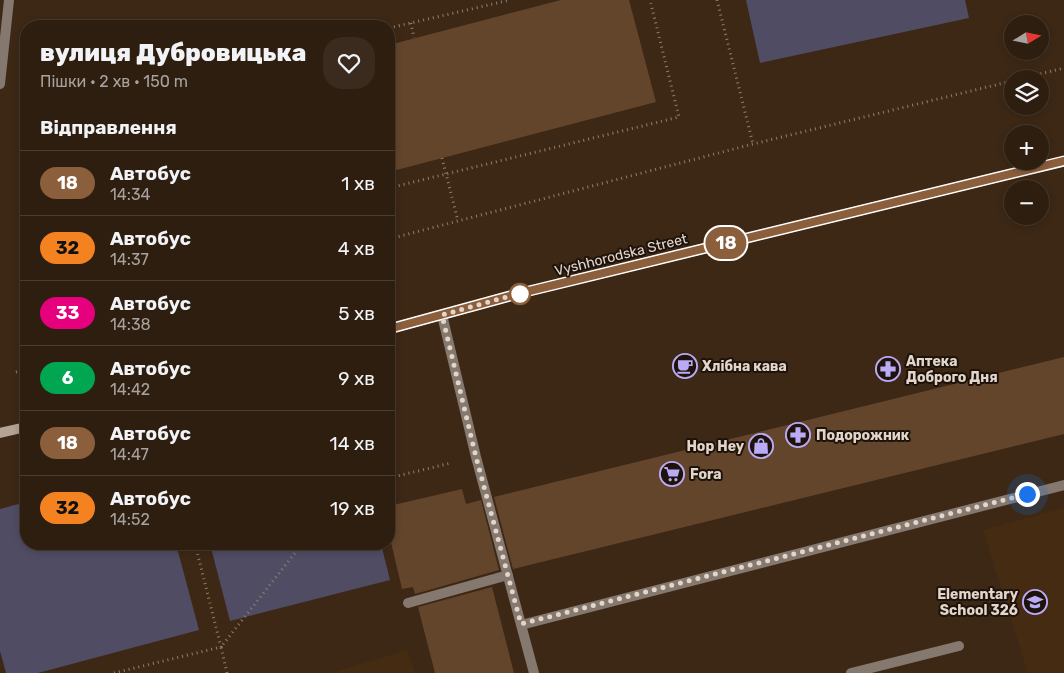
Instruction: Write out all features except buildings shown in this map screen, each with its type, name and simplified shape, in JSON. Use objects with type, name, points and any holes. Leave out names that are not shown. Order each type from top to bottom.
[{"type":"main road","name":"Vyshhorodska Street","points":[[395,327],[521,293],[1064,161]]},
{"type":"main road","points":[[0,433],[20,428]]},
{"type":"street","points":[[0,84],[9,0]]},
{"type":"street","points":[[442,315],[476,457],[534,673]]},
{"type":"street","points":[[521,624],[1064,485]]},
{"type":"street","points":[[408,603],[508,575]]},
{"type":"street","points":[[851,673],[959,646]]},
{"type":"path","points":[[395,27],[510,0]]},
{"type":"path","points":[[395,187],[679,116],[650,0]]},
{"type":"path","points":[[717,0],[753,144]]},
{"type":"path","points":[[411,23],[414,38]]},
{"type":"path","points":[[1049,72],[1064,68]]},
{"type":"path","points":[[395,237],[753,144],[1004,83]]},
{"type":"path","points":[[442,158],[458,221]]},
{"type":"path","points":[[16,372],[20,371]]},
{"type":"path","points":[[395,477],[476,457]]},
{"type":"path","points":[[197,550],[228,673]]},
{"type":"path","points":[[114,673],[221,646],[297,550]]},
{"type":"shaded area","points":[[746,0],[965,0],[969,18],[760,63]]},
{"type":"shaded area","points":[[20,504],[20,550],[178,550],[199,630],[38,673],[6,673],[0,651],[0,509]]},
{"type":"shaded area","name":"Elementary School 326","points":[[1064,508],[1064,673],[1028,673],[983,530]]},
{"type":"shaded area","points":[[212,550],[382,550],[390,580],[230,621]]},
{"type":"shaded area","points":[[407,650],[415,673],[331,673]]},
{"type":"bus line","name":"18","points":[[395,327],[521,293],[1064,161]]},
{"type":"place","name":"Хлібна кава","points":[[685,366]]},
{"type":"place","name":"Аптека Доброго Дня","points":[[888,369]]},
{"type":"place","name":"Подорожник","points":[[798,435]]},
{"type":"place","name":"Hop Hey","points":[[761,446]]},
{"type":"place","name":"Fora","points":[[672,474]]},
{"type":"place","name":"Elementary School 326","points":[[1035,602]]},
{"type":"route","points":[[520,294],[442,315],[476,457],[521,624],[1027,494]]}]
